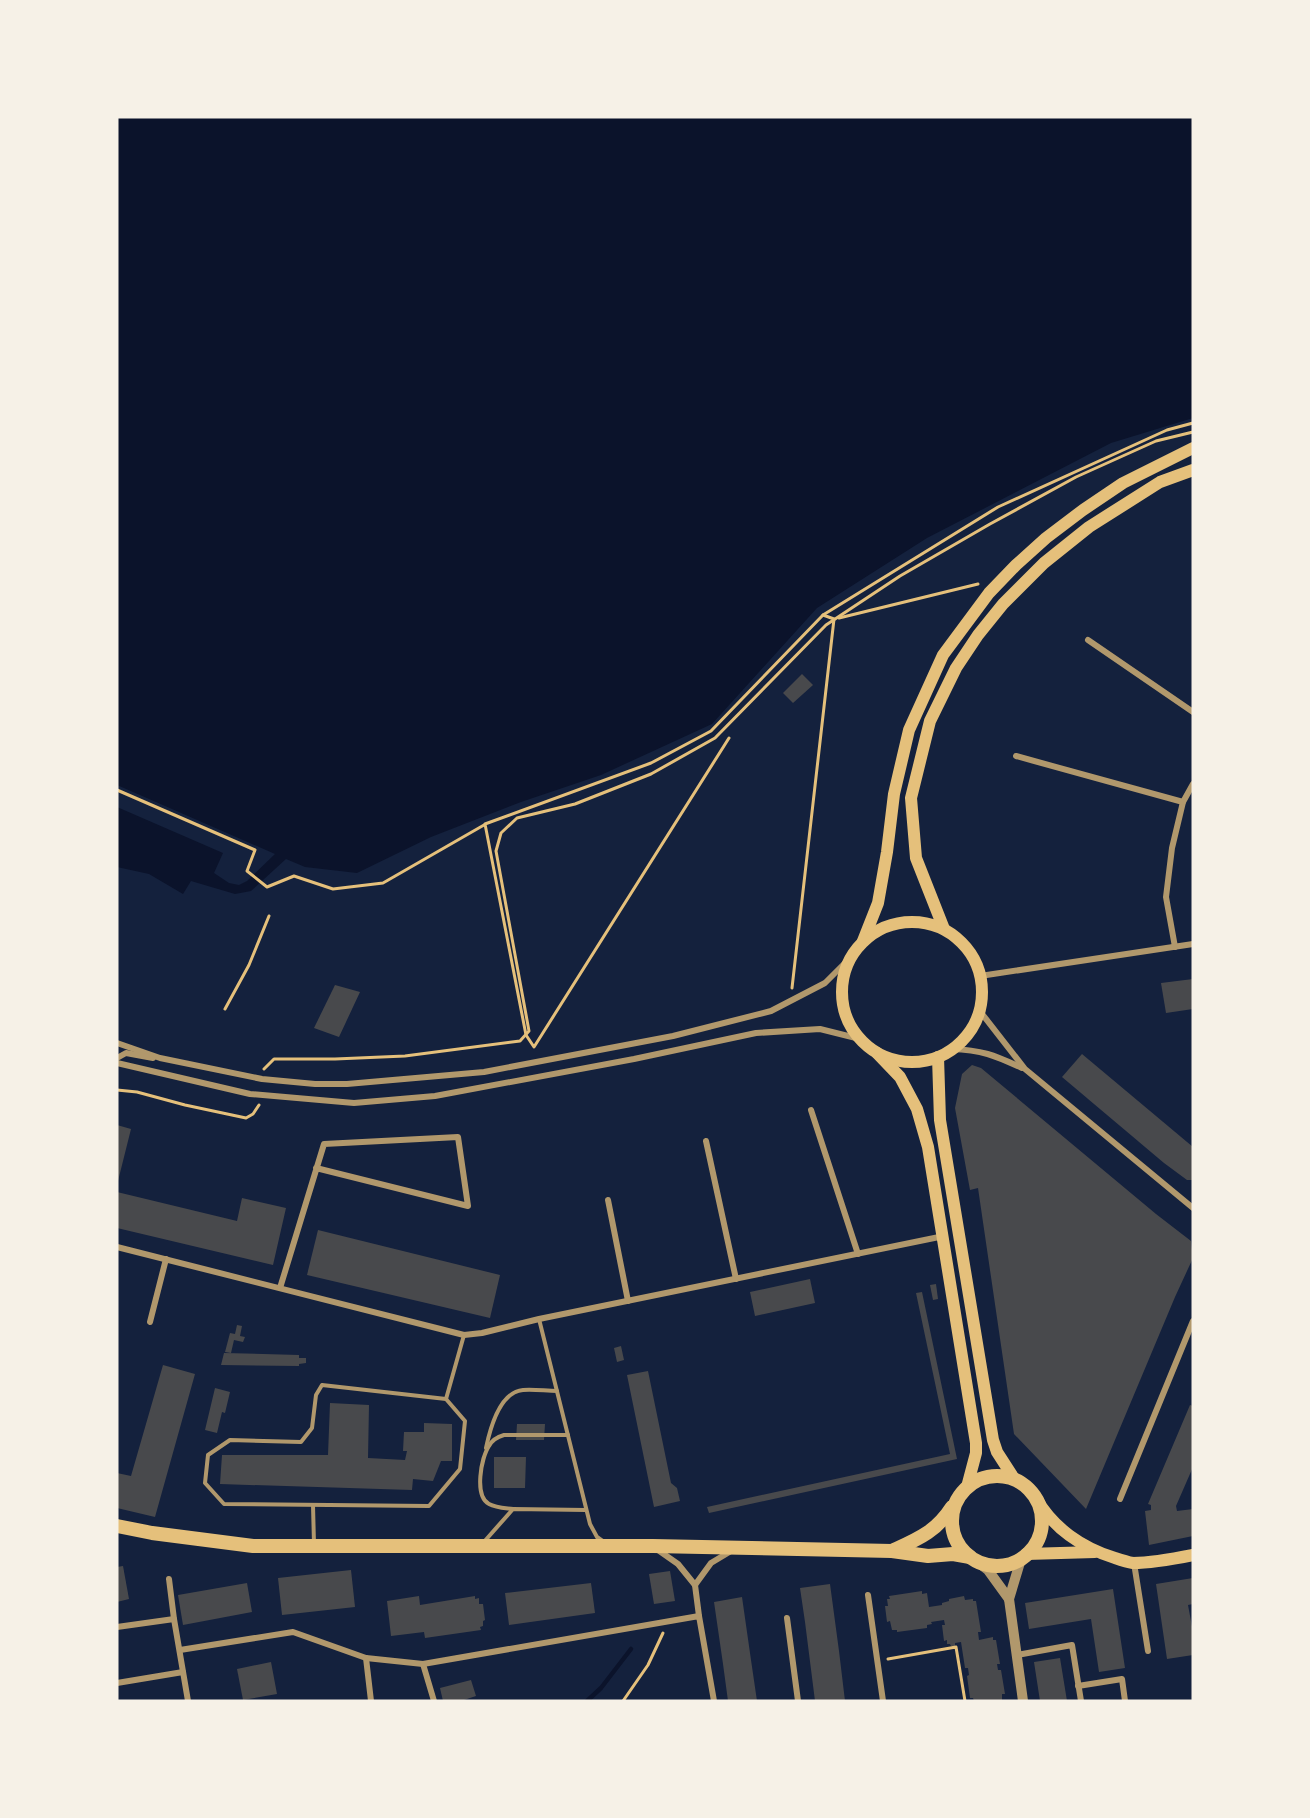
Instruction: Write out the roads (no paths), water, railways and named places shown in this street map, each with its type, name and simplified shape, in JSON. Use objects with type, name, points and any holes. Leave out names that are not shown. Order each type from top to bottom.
[{"type":"main road","points":[[966,1487],[976,1453],[976,1443],[928,1147],[917,1109],[900,1077],[877,1053],[860,1040],[848,1022],[842,1001],[843,979],[850,958],[863,940],[878,903],[894,794],[909,730],[943,655],[989,593],[1046,538],[1123,483],[1191,443]]},
{"type":"main road","points":[[944,929],[916,858],[911,798],[930,721],[956,668],[978,635],[1003,604],[1044,563],[1089,527],[1160,482],[1193,470]]},
{"type":"main road","points":[[863,940],[877,930],[893,924],[910,921],[927,923],[944,929],[960,941],[973,957],[980,976],[982,993],[979,1010],[963,1039],[951,1049],[938,1057],[917,1062],[896,1060],[877,1053]]},
{"type":"main road","points":[[938,1057],[940,1120],[993,1440],[997,1452],[1016,1480]]},
{"type":"main road","points":[[892,1551],[924,1536],[936,1527],[966,1487],[990,1476],[1003,1476],[1027,1487],[1041,1509],[1060,1528],[1095,1552],[1134,1563],[1156,1562],[1193,1555]]},
{"type":"main road","points":[[957,1498],[952,1512],[953,1531],[961,1548],[973,1559]]},
{"type":"main road","points":[[117,1526],[152,1533],[254,1546],[653,1546],[892,1551],[928,1556],[954,1554],[987,1565],[999,1566],[1010,1564],[1023,1556],[1036,1543],[1041,1528],[1041,1512],[1035,1498]]},
{"type":"main road","points":[[1023,1556],[1095,1552]]},
{"type":"street","points":[[1088,640],[1193,712]]},
{"type":"street","points":[[1017,756],[1183,802]]},
{"type":"street","points":[[1175,946],[1166,897],[1172,848],[1183,802],[1193,784]]},
{"type":"street","points":[[980,976],[1193,944]]},
{"type":"street","points":[[117,1043],[160,1058],[262,1079],[315,1084],[347,1084],[484,1072],[673,1036],[771,1011],[825,983],[850,958]]},
{"type":"street","points":[[979,1010],[1025,1069],[1193,1208]]},
{"type":"street","points":[[117,1063],[261,1095],[354,1103],[435,1096],[634,1059],[756,1033],[820,1029],[860,1040]]},
{"type":"street","points":[[951,1049],[978,1050],[1025,1069]]},
{"type":"street","points":[[117,1058],[126,1053],[160,1058]]},
{"type":"street","points":[[811,1110],[858,1254]]},
{"type":"street","points":[[280,1288],[316,1168],[324,1144],[458,1137],[468,1206],[316,1168]]},
{"type":"street","points":[[706,1141],[736,1279]]},
{"type":"street","points":[[608,1200],[628,1302]]},
{"type":"street","points":[[117,1247],[464,1335],[944,1236]]},
{"type":"street","points":[[150,1322],[166,1259]]},
{"type":"street","points":[[1120,1499],[1193,1321]]},
{"type":"street","points":[[653,1546],[678,1564],[695,1585],[714,1701]]},
{"type":"street","points":[[695,1585],[711,1563],[737,1548]]},
{"type":"street","points":[[1023,1556],[1009,1599],[1023,1701]]},
{"type":"street","points":[[973,1559],[988,1570],[1009,1599]]},
{"type":"street","points":[[1134,1563],[1148,1651]]},
{"type":"street","points":[[169,1579],[188,1701]]},
{"type":"street","points":[[868,1595],[883,1701]]},
{"type":"street","points":[[180,1650],[292,1632],[366,1658],[423,1664],[699,1616]]},
{"type":"street","points":[[787,1618],[798,1701]]},
{"type":"street","points":[[117,1627],[174,1619]]},
{"type":"street","points":[[1017,1655],[1072,1645],[1081,1701]]},
{"type":"street","points":[[366,1658],[371,1701]]},
{"type":"street","points":[[423,1664],[434,1701]]},
{"type":"street","points":[[117,1683],[183,1672]]},
{"type":"street","points":[[1078,1686],[1122,1679],[1125,1701]]},
{"type":"lane","points":[[540,1319],[590,1524],[597,1537],[610,1546]]},
{"type":"lane","points":[[446,1399],[464,1335]]},
{"type":"lane","points":[[322,1385],[446,1399],[465,1421],[460,1469],[429,1506],[224,1504],[205,1483],[208,1455],[230,1440],[301,1442],[312,1428],[316,1395],[322,1385]]},
{"type":"lane","points":[[557,1391],[523,1389],[515,1391],[497,1412],[490,1431],[481,1474],[483,1498],[488,1504],[496,1507],[513,1509],[586,1510]]},
{"type":"lane","points":[[484,1457],[490,1444],[497,1437],[504,1435],[568,1435]]},
{"type":"lane","points":[[314,1505],[314,1546]]},
{"type":"lane","points":[[481,1546],[513,1509]]},
{"type":"water","points":[[117,117],[1193,117],[1193,418],[1111,443],[927,538],[817,608],[712,724],[601,775],[521,802],[431,837],[357,873],[305,867],[286,859],[251,891],[235,894],[191,881],[183,894],[149,874],[117,867],[117,807],[223,853],[214,873],[229,883],[239,885],[247,881],[275,854],[117,785]]},
{"type":"waterway","points":[[587,1701],[601,1688],[631,1649]]}]
